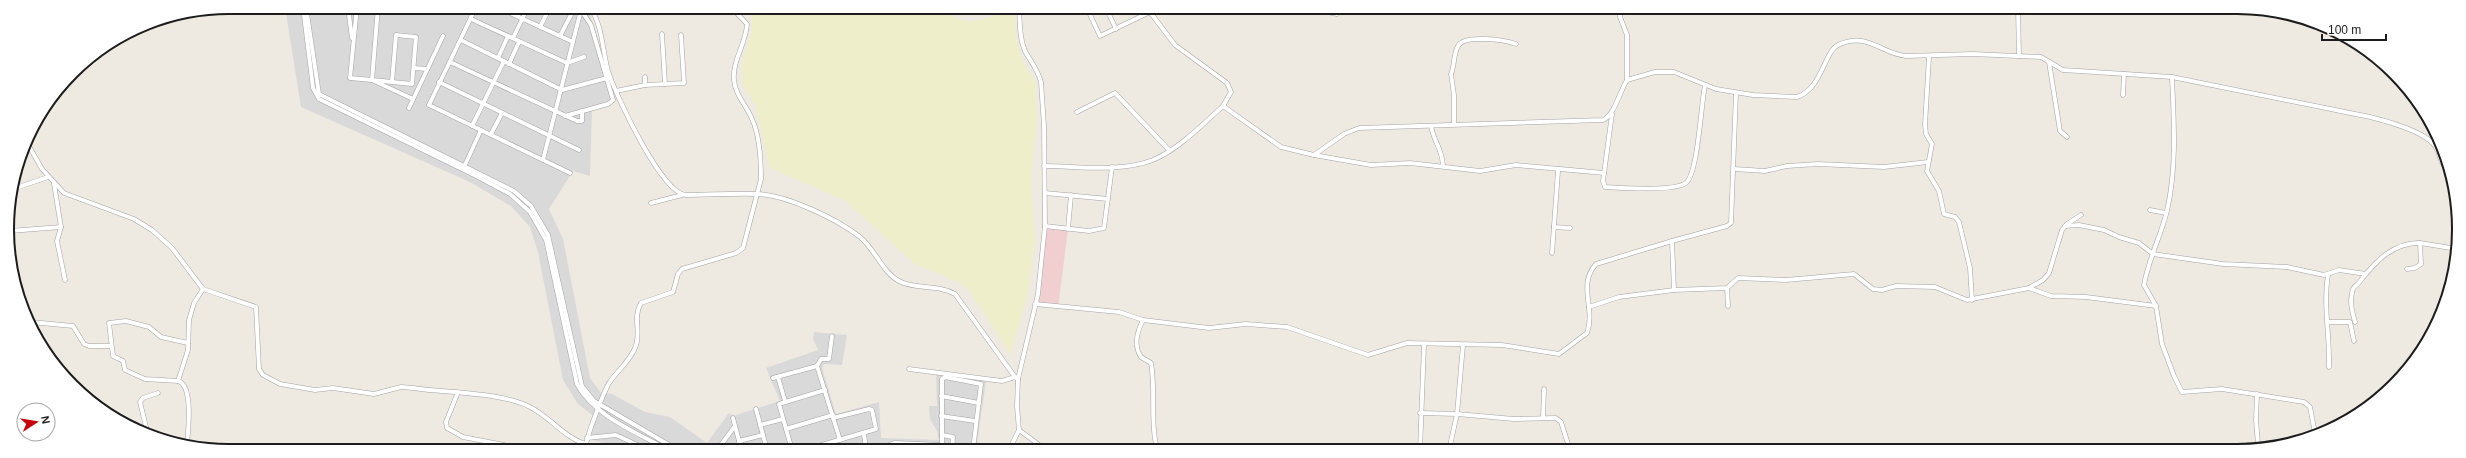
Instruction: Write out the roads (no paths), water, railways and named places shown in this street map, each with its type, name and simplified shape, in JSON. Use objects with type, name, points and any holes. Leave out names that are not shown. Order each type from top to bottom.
[{"type":"street","points":[[304,14],[316,92],[323,98],[514,191],[525,199],[541,220],[548,235],[558,270],[578,376],[582,386],[594,401],[658,444]]},
{"type":"street","points":[[307,14],[316,92]]},
{"type":"street","points":[[349,14],[353,48]]},
{"type":"street","points":[[356,14],[350,78],[412,84],[416,37],[396,35],[392,82]]},
{"type":"street","points":[[372,80],[377,14]]},
{"type":"street","points":[[473,14],[429,105],[570,173]]},
{"type":"street","points":[[512,14],[572,42]]},
{"type":"street","points":[[513,38],[524,14]]},
{"type":"street","points":[[540,27],[546,14]]},
{"type":"street","points":[[560,36],[571,14]]},
{"type":"street","points":[[543,160],[562,90],[579,14]]},
{"type":"street","points":[[565,116],[612,102],[607,78],[591,25],[584,14]]},
{"type":"street","points":[[594,14],[601,27],[604,56],[616,91],[654,166],[683,195]]},
{"type":"street","points":[[30,147],[48,177],[76,199],[113,210],[152,230],[172,248],[202,289],[256,308],[259,369],[263,375],[280,384],[314,390],[333,388],[374,394],[401,387],[458,392],[501,398],[530,406],[572,440],[585,444],[609,384],[635,349],[638,337],[636,315],[641,303],[673,292],[678,274],[682,269],[736,253],[743,248],[761,175],[757,136],[753,119],[734,83],[733,72],[745,37],[747,24],[737,14]]},
{"type":"street","points":[[1013,444],[1020,430],[1017,414],[1016,378],[1035,304],[1045,226],[1041,82],[1037,69],[1024,48],[1020,14]]},
{"type":"street","points":[[1090,14],[1100,36],[1146,14]]},
{"type":"street","points":[[1108,14],[1116,29]]},
{"type":"street","points":[[1044,166],[1112,167],[1151,160],[1169,150],[1223,106],[1231,92],[1227,83],[1176,45],[1152,14]]},
{"type":"street","points":[[1620,14],[1620,17],[1627,35],[1627,80],[1619,93],[1612,113],[1604,174],[1605,187],[1649,188],[1686,182],[1694,163],[1705,85]]},
{"type":"street","points":[[2018,14],[2019,56]]},
{"type":"street","points":[[471,19],[567,63],[584,57]]},
{"type":"street","points":[[662,34],[665,84]]},
{"type":"street","points":[[616,91],[645,85],[684,83],[681,35]]},
{"type":"street","points":[[409,108],[443,36]]},
{"type":"street","points":[[498,58],[508,36]]},
{"type":"street","points":[[461,40],[562,90],[607,78]]},
{"type":"street","points":[[1454,124],[1451,74],[1454,68],[1459,45],[1462,42],[1477,40],[1516,44]]},
{"type":"street","points":[[1627,80],[1643,75],[1670,71],[1691,78],[1705,85],[1736,92],[1787,98],[1799,96],[1820,76],[1832,50],[1842,44],[1867,41],[1899,55],[1929,57],[1973,54],[2041,57],[2064,70],[2172,77],[2376,118],[2401,126],[2434,143]]},
{"type":"street","points":[[509,64],[519,42]]},
{"type":"street","points":[[570,52],[576,60]]},
{"type":"street","points":[[1929,57],[1925,125],[1926,133],[1932,144],[1928,162],[1928,174],[1939,191],[1946,216],[1956,217],[1959,222],[1970,268],[1972,300]]},
{"type":"street","points":[[472,126],[504,61]]},
{"type":"street","points":[[450,62],[556,112],[581,122],[582,111]]},
{"type":"street","points":[[2049,62],[2060,131],[2067,137]]},
{"type":"street","points":[[414,68],[427,69]]},
{"type":"street","points":[[2123,95],[2124,74]]},
{"type":"street","points":[[645,77],[645,85]]},
{"type":"street","points":[[2172,77],[2175,157],[2166,213],[2144,286],[2156,306],[2162,344],[2181,391],[2218,389],[2306,403],[2310,409],[2315,429]]},
{"type":"street","points":[[372,80],[413,99]]},
{"type":"street","points":[[439,82],[579,150]]},
{"type":"street","points":[[1035,304],[1119,312],[1143,320],[1209,328],[1246,324],[1290,327],[1365,355],[1382,352],[1403,343],[1424,345],[1502,345],[1561,354],[1588,333],[1590,327],[1587,276],[1596,264],[1727,226],[1731,223],[1736,92]]},
{"type":"street","points":[[1077,112],[1115,93],[1169,150]]},
{"type":"street","points":[[1223,106],[1281,147],[1314,155],[1371,165],[1400,163],[1443,166],[1480,171],[1516,165],[1604,174]]},
{"type":"street","points":[[491,134],[502,113]]},
{"type":"street","points":[[1314,155],[1355,129],[1454,124],[1593,121],[1607,119],[1612,113]]},
{"type":"street","points":[[1431,126],[1434,138],[1442,151],[1443,166]]},
{"type":"street","points":[[464,167],[481,130]]},
{"type":"street","points":[[2438,151],[2440,162],[2442,164]]},
{"type":"street","points":[[1734,169],[1765,171],[1793,165],[1818,164],[1884,167],[1928,162]]},
{"type":"street","points":[[464,167],[510,194],[522,203],[540,227],[546,240],[577,384],[582,393],[598,410],[666,444]]},
{"type":"street","points":[[1045,226],[1090,231],[1104,228],[1112,167]]},
{"type":"street","points":[[1552,253],[1558,170]]},
{"type":"street","points":[[18,187],[48,177]]},
{"type":"street","points":[[54,183],[61,227],[57,241],[65,280]]},
{"type":"street","points":[[1045,193],[1108,199]]},
{"type":"street","points":[[651,203],[683,195],[757,194],[776,197],[813,211],[856,234],[866,242],[889,272],[899,281],[955,294],[1016,378]]},
{"type":"street","points":[[1068,229],[1071,195]]},
{"type":"street","points":[[2150,210],[2166,213]]},
{"type":"street","points":[[1728,306],[1727,288],[1736,278],[1786,280],[1854,274],[1873,289],[1882,290],[1896,286],[1935,287],[1963,299],[1972,300],[1989,294],[2029,288],[2049,273],[2057,241],[2065,226],[2081,215]]},
{"type":"street","points":[[2065,226],[2079,225],[2104,230],[2119,237],[2139,243],[2153,254],[2216,263],[2283,266],[2328,275],[2339,270],[2366,274]]},
{"type":"street","points":[[14,231],[61,227]]},
{"type":"street","points":[[1554,227],[1570,228]]},
{"type":"street","points":[[1672,241],[1674,290]]},
{"type":"street","points":[[2355,322],[2350,305],[2353,288],[2374,264],[2399,245],[2408,242],[2451,248]]},
{"type":"street","points":[[2407,269],[2416,268],[2421,264],[2420,243]]},
{"type":"street","points":[[2328,275],[2325,300],[2329,322],[2329,367]]},
{"type":"street","points":[[1589,307],[1619,297],[1674,290],[1727,288]]},
{"type":"street","points":[[2029,288],[2051,296],[2097,298],[2156,306]]},
{"type":"street","points":[[178,381],[186,357],[189,320],[194,303],[202,289]]},
{"type":"street","points":[[1143,320],[1137,334],[1137,347],[1141,357],[1152,363],[1154,386],[1151,414],[1156,444]]},
{"type":"street","points":[[187,440],[188,396],[184,386],[178,381],[151,380],[128,372],[122,361],[113,356],[109,323],[123,321],[149,327],[162,337],[188,343]]},
{"type":"street","points":[[35,322],[73,326],[84,344],[89,346],[111,346]]},
{"type":"street","points":[[2329,322],[2350,322],[2354,341]]},
{"type":"street","points":[[773,378],[817,366],[821,360],[829,359],[832,336]]},
{"type":"street","points":[[1420,444],[1420,413],[1424,345]]},
{"type":"street","points":[[1451,444],[1457,414],[1463,345]]},
{"type":"street","points":[[817,366],[840,440]]},
{"type":"street","points":[[909,369],[1002,381],[1016,378]]},
{"type":"street","points":[[778,377],[786,401]]},
{"type":"street","points":[[942,444],[940,416],[942,379],[944,377],[980,383],[982,386],[975,421],[973,444]]},
{"type":"street","points":[[1544,389],[1544,418]]},
{"type":"street","points":[[790,444],[779,404],[825,390]]},
{"type":"street","points":[[458,392],[446,422],[447,428],[463,437],[499,444]]},
{"type":"street","points":[[146,428],[140,402],[143,398],[158,393]]},
{"type":"street","points":[[2257,394],[2256,420],[2258,443]]},
{"type":"street","points":[[941,396],[979,403]]},
{"type":"street","points":[[786,429],[833,416],[871,409],[876,429],[828,444]]},
{"type":"street","points":[[756,410],[765,444]]},
{"type":"street","points":[[1420,413],[1457,414],[1514,419],[1554,418],[1561,422],[1568,444]]},
{"type":"street","points":[[940,416],[975,421]]},
{"type":"street","points":[[733,418],[741,444]]},
{"type":"street","points":[[760,425],[783,419]]},
{"type":"street","points":[[722,444],[735,426]]},
{"type":"street","points":[[1020,430],[1038,444]]},
{"type":"street","points":[[864,434],[865,444]]},
{"type":"street","points":[[587,438],[616,435],[635,444]]},
{"type":"street","points":[[739,441],[763,435]]},
{"type":"street","points":[[942,435],[953,437],[952,444]]},
{"type":"street","points":[[891,444],[910,444]]}]
